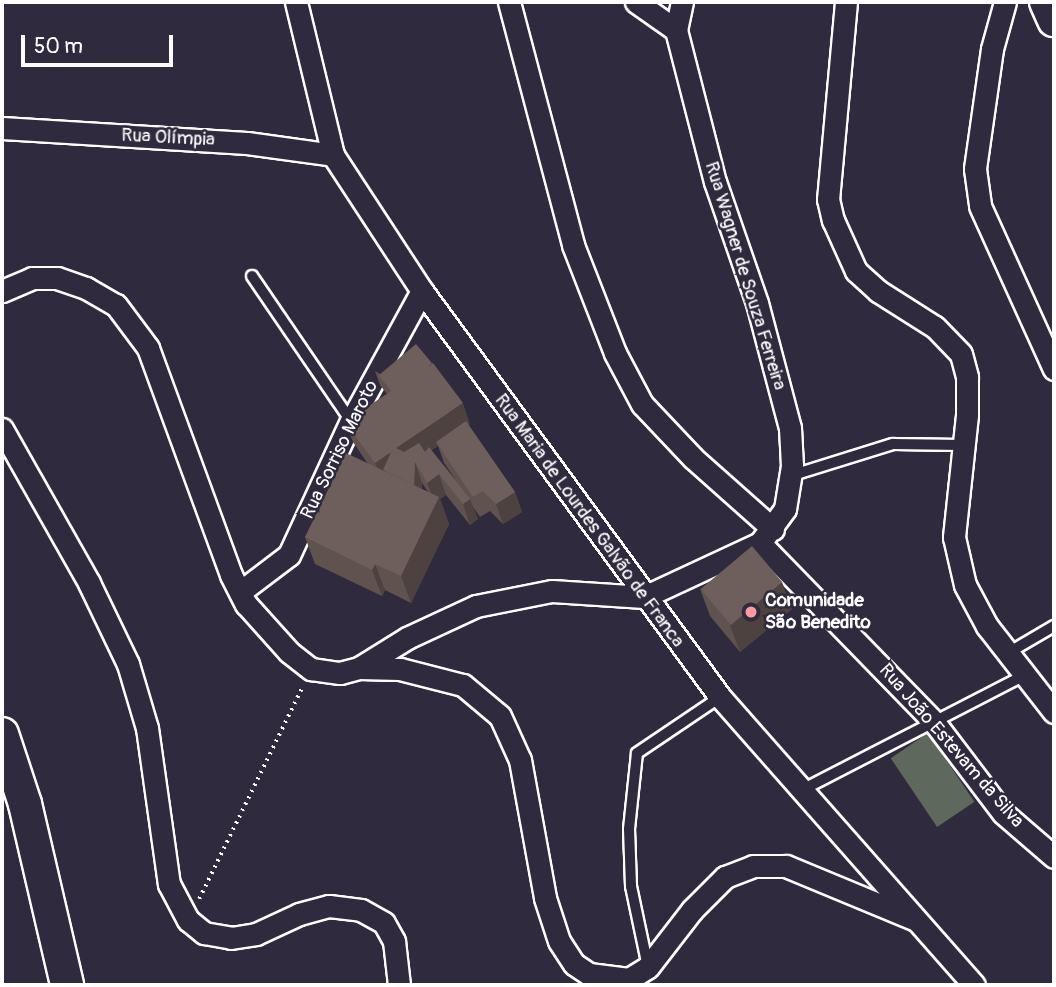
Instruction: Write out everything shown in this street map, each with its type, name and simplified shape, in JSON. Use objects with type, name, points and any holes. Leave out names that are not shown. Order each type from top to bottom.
[{"type":"main road","points":[[1045,2],[1054,20]]},
{"type":"main road","points":[[3,741],[25,804],[67,985]]},
{"type":"street","name":"Rua Maria de Lourdes Galvão de Franca","points":[[296,2],[333,155],[422,291],[720,697],[974,985]]},
{"type":"street","name":"Rua João Estevam da Silva","points":[[509,2],[573,245],[615,354],[642,404],[767,536],[934,722],[1003,813],[1054,857]]},
{"type":"street","points":[[636,2],[676,30]]},
{"type":"street","name":"Rua Wagner de Souza Ferreira","points":[[682,2],[676,30],[715,182],[757,303],[786,415],[790,476],[785,509],[767,536]]},
{"type":"street","points":[[846,2],[829,185],[833,220],[856,271],[878,291],[935,327],[961,354],[967,377],[955,500],[957,549],[965,585],[986,626],[1054,712]]},
{"type":"street","points":[[1005,2],[992,48],[975,169],[980,206],[1054,369]]},
{"type":"street","name":"Rua Olímpia","points":[[2,128],[247,143],[333,155]]},
{"type":"street","points":[[2,291],[32,278],[57,278],[86,288],[116,305],[148,348],[240,592],[268,630],[312,669],[340,673],[359,668],[400,669],[463,685],[499,716],[520,760],[545,898],[559,941],[574,964],[589,974],[629,979],[648,967],[692,910],[725,877],[752,866],[786,866],[919,922]]},
{"type":"street","name":"Rua Sorriso Maroto","points":[[240,592],[289,555],[351,421],[422,291]]},
{"type":"street","points":[[2,429],[89,583],[128,664],[146,728],[169,884],[188,920],[204,933],[230,938],[256,934],[299,914],[329,906],[361,910],[384,923],[389,932],[394,942],[399,985]]},
{"type":"street","points":[[359,668],[407,638],[477,606],[552,591],[644,597],[767,536]]},
{"type":"lane","points":[[253,276],[351,421]]},
{"type":"lane","points":[[790,476],[862,451],[893,444],[962,445]]},
{"type":"lane","points":[[1008,653],[1054,626]]},
{"type":"lane","points":[[802,790],[1025,675]]},
{"type":"lane","points":[[648,967],[631,886],[629,829],[637,753],[720,697]]},
{"type":"path","points":[[188,920],[312,669]]},
{"type":"green space","points":[[928,733],[974,802],[937,827],[891,758]]},
{"type":"building","points":[[416,344],[432,363],[395,395],[378,375]]},
{"type":"building","points":[[433,363],[463,403],[396,448],[404,452],[419,443],[425,452],[429,447],[470,499],[463,504],[439,474],[427,483],[415,462],[414,485],[383,470],[391,452],[375,463],[345,422]]},
{"type":"building","points":[[466,421],[515,492],[496,504],[483,491],[473,497],[436,442]]},
{"type":"building","points":[[346,453],[439,497],[401,576],[375,564],[372,570],[305,537]]},
{"type":"building","points":[[752,546],[782,582],[731,625],[701,589]]},
{"type":"place","name":"Comunidade São Benedito","points":[[751,612]]}]
